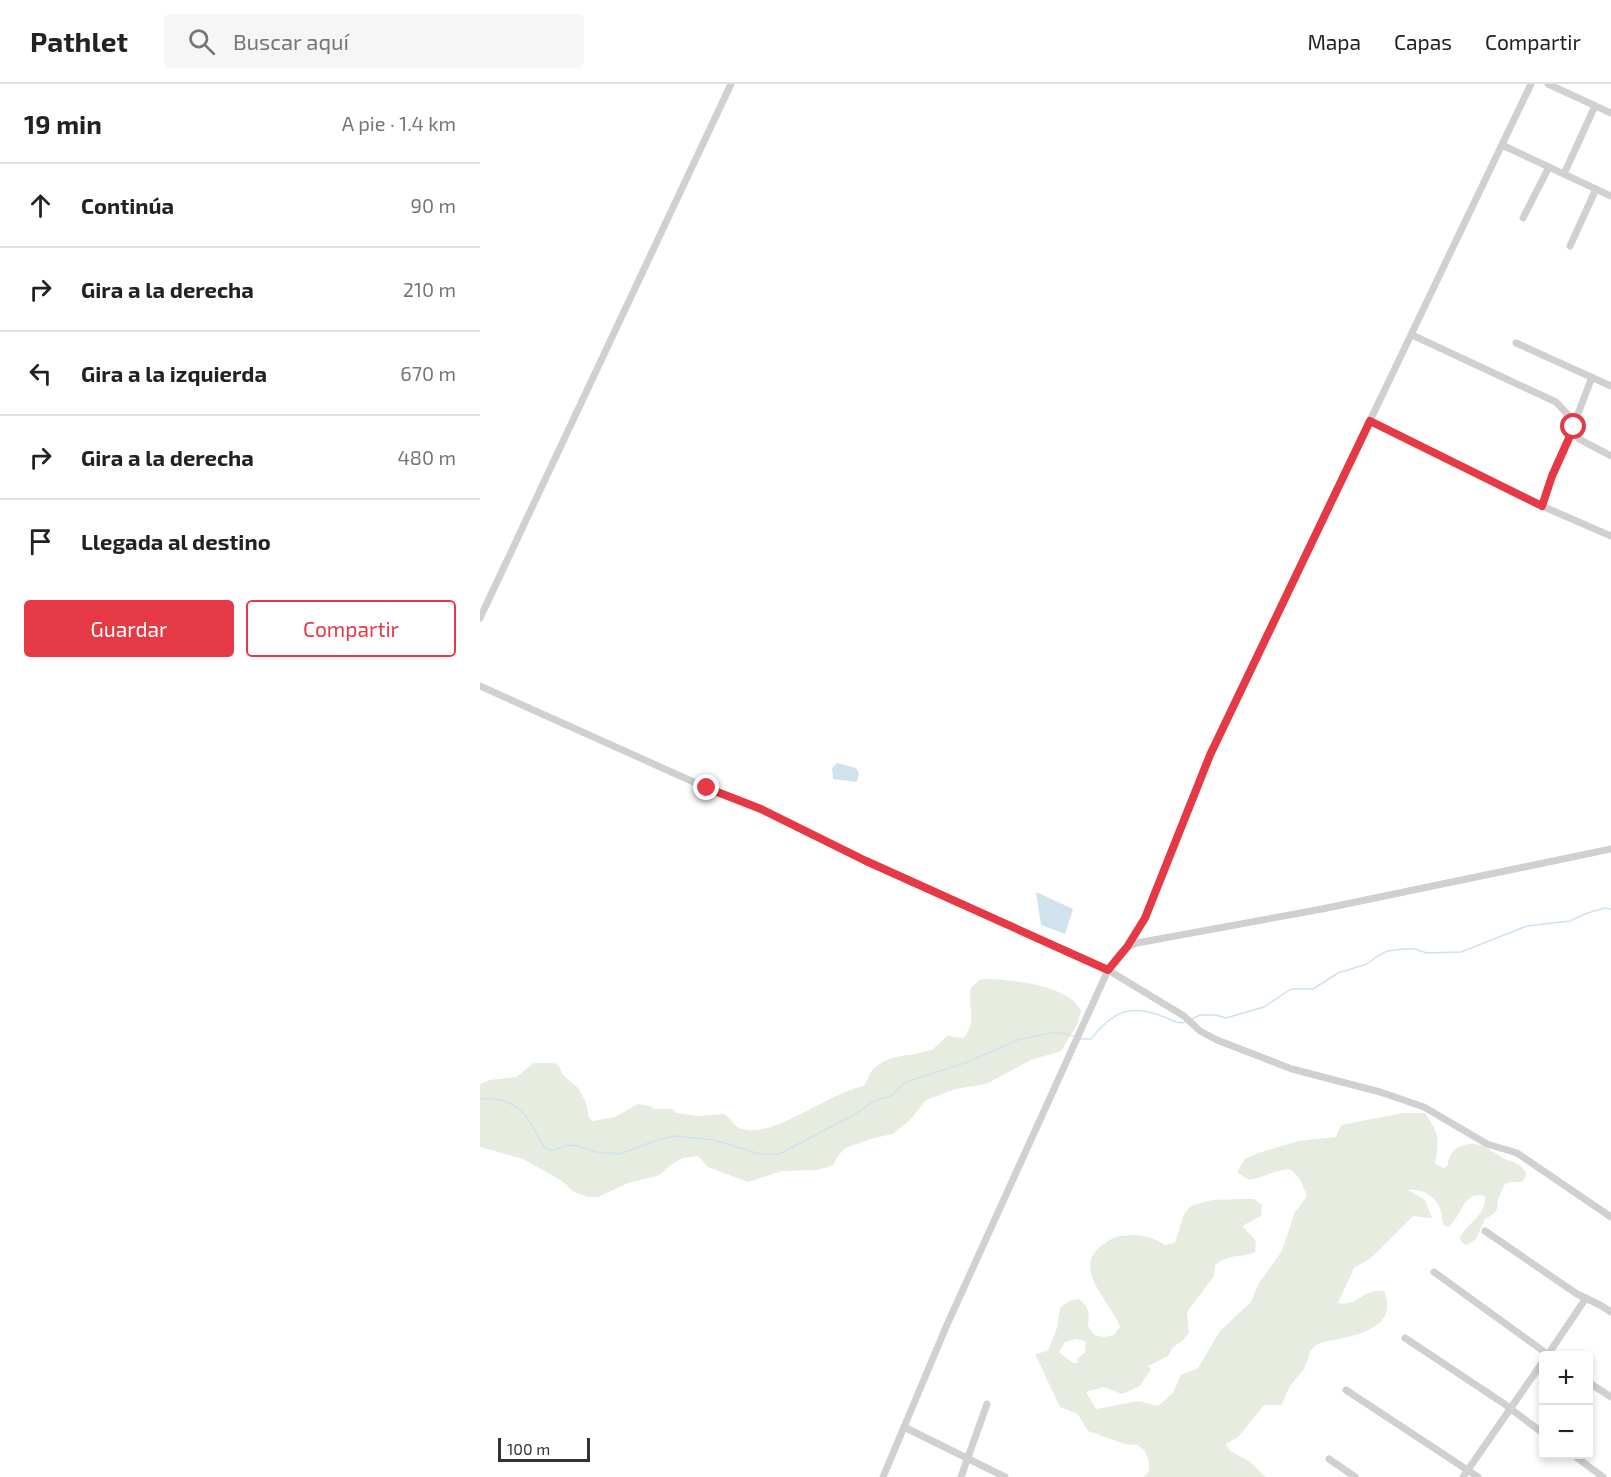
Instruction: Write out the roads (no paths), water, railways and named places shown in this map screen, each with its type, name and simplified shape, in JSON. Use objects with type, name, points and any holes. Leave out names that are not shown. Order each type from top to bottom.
[{"type":"street","points":[[480,618],[731,84]]},
{"type":"street","points":[[883,1477],[946,1327],[1108,970],[1127,947],[1145,918],[1210,755],[1531,84]]},
{"type":"street","points":[[1548,84],[1611,113]]},
{"type":"street","points":[[1564,174],[1595,106]]},
{"type":"street","points":[[1502,145],[1611,196]]},
{"type":"street","points":[[1523,219],[1549,167]]},
{"type":"street","points":[[1570,246],[1596,189]]},
{"type":"street","points":[[1412,335],[1556,402],[1571,418],[1579,439],[1611,456]]},
{"type":"street","points":[[1516,343],[1611,386]]},
{"type":"street","points":[[1542,506],[1592,377]]},
{"type":"street","points":[[1370,421],[1542,506],[1611,536]]},
{"type":"street","points":[[480,686],[707,788],[761,809],[866,861],[1108,970],[1184,1016],[1192,1025],[1217,1040],[1292,1070],[1406,1100],[1448,1120],[1487,1144],[1517,1153],[1611,1217]]},
{"type":"street","points":[[1127,947],[1137,943],[1322,909],[1611,849]]},
{"type":"street","points":[[1485,1231],[1611,1312]]},
{"type":"street","points":[[1434,1272],[1540,1351]]},
{"type":"street","points":[[1550,1351],[1586,1298]]},
{"type":"street","points":[[1405,1338],[1539,1430]]},
{"type":"street","points":[[1465,1474],[1539,1367]]},
{"type":"street","points":[[1593,1385],[1611,1397]]},
{"type":"street","points":[[1346,1390],[1465,1474],[1478,1477]]},
{"type":"street","points":[[961,1477],[987,1404]]},
{"type":"street","points":[[904,1427],[1005,1477]]},
{"type":"street","points":[[1329,1459],[1355,1477]]},
{"type":"street","points":[[1578,1459],[1603,1477]]},
{"type":"water","points":[[837,763],[856,768],[859,773],[857,782],[833,779],[832,768]]},
{"type":"water","points":[[1036,892],[1073,909],[1065,934],[1041,925]]},
{"type":"waterway","points":[[1192,1019],[1200,1015],[1216,1015],[1226,1018],[1264,1007],[1291,989],[1313,989],[1338,973],[1367,964],[1387,951],[1415,949],[1427,953],[1461,952],[1527,926],[1570,921],[1604,908],[1611,909]]},
{"type":"waterway","points":[[1081,1039],[1091,1039],[1108,1021],[1133,1010],[1185,1022]]},
{"type":"waterway","points":[[480,1099],[500,1100],[519,1109],[524,1113],[546,1149],[555,1150],[567,1145],[596,1152],[620,1154],[675,1136],[714,1140],[760,1154],[779,1154],[852,1116],[874,1101],[891,1096],[906,1082],[968,1062],[1017,1040],[1056,1032],[1074,1036]]}]
